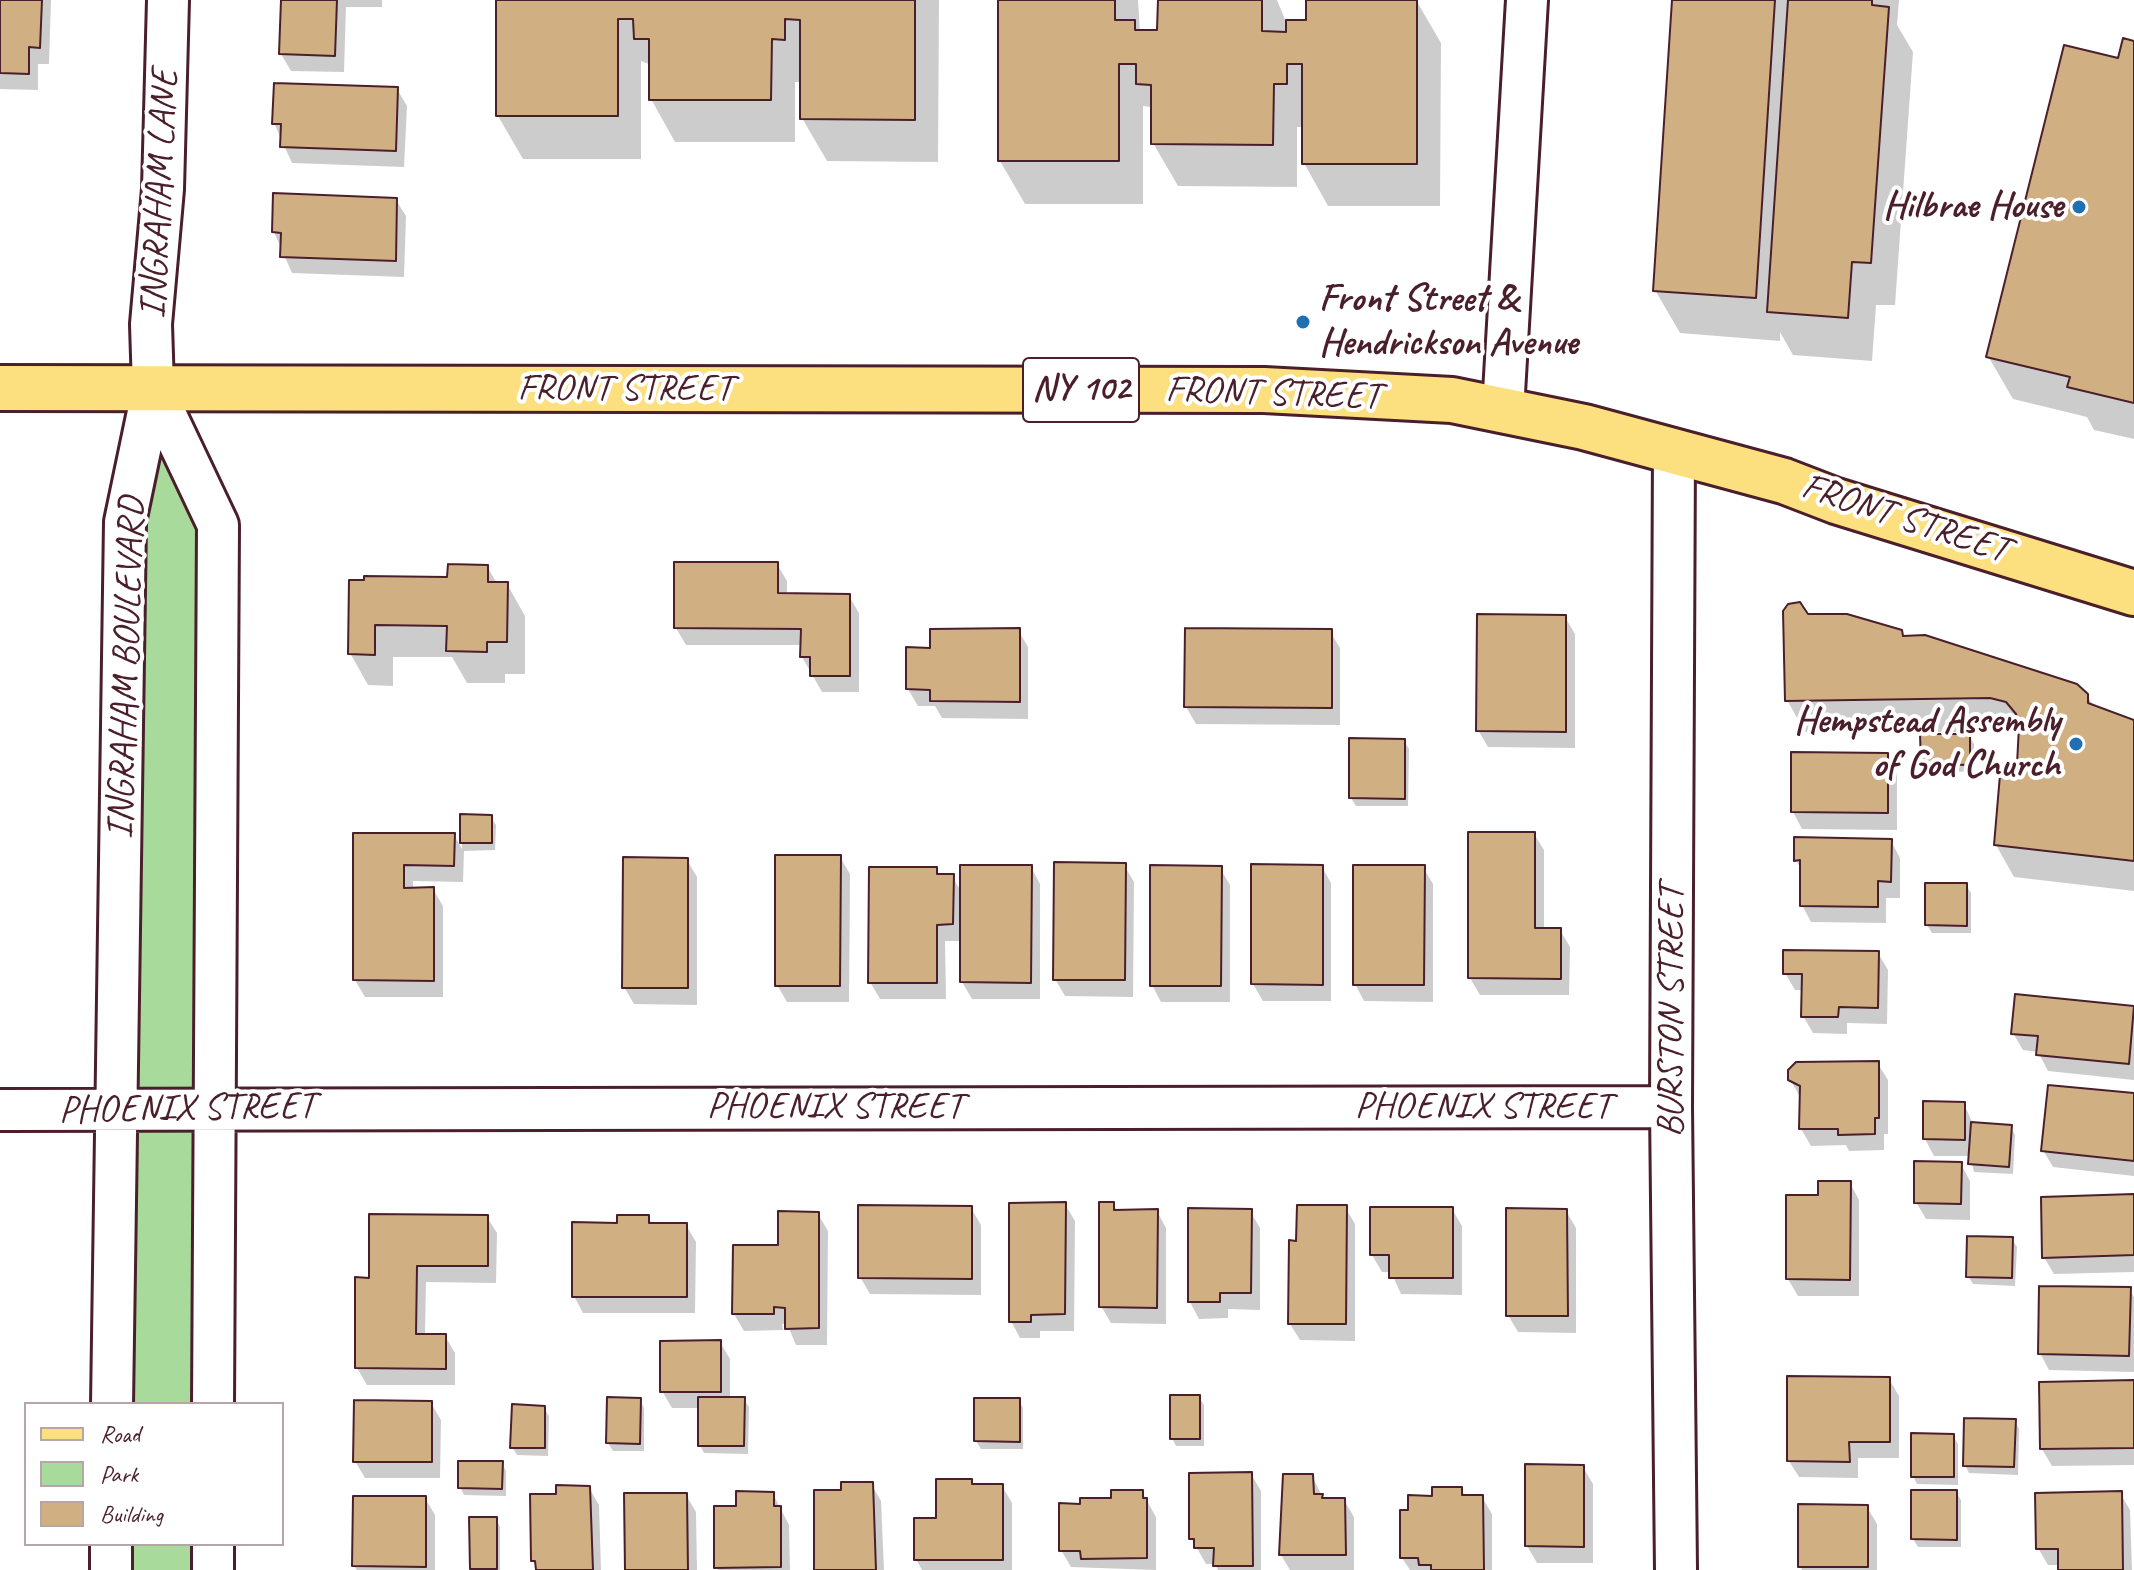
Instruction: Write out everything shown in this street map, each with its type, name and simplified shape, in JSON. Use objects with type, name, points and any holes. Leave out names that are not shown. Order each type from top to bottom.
[{"type":"main road","name":"FRONT STREET","points":[[0,388],[1264,390],[1452,400],[1784,481],[1836,501],[2134,593]]},
{"type":"street","name":"INGRAHAM LANE","points":[[153,388],[151,324],[163,189],[168,0]]},
{"type":"street","points":[[1503,410],[1527,0]]},
{"type":"street","name":"INGRAHAM BOULEVARD","points":[[153,388],[218,525],[213,1402]]},
{"type":"street","name":"INGRAHAM BOULEVARD","points":[[112,1402],[125,522],[153,388]]},
{"type":"street","name":"BURSTON STREET","points":[[1674,452],[1671,1107],[1676,1570]]},
{"type":"street","name":"PHOENIX STREET","points":[[0,1110],[213,1107],[1671,1107]]},
{"type":"street","points":[[111,1546],[111,1570]]},
{"type":"street","points":[[213,1546],[213,1570]]},
{"type":"green space","points":[[153,388],[218,525],[213,1402],[112,1402],[125,522]]},
{"type":"green space","points":[[111,1546],[213,1546],[213,1570],[111,1570]]},
{"type":"building","points":[[0,0],[42,0],[40,48],[29,47],[29,74],[0,73]]},
{"type":"building","points":[[281,0],[337,0],[335,56],[279,54]]},
{"type":"building","points":[[496,0],[915,0],[915,120],[800,119],[800,20],[785,19],[785,40],[772,39],[771,100],[649,100],[649,39],[634,39],[633,19],[618,19],[618,116],[496,116]]},
{"type":"building","points":[[998,0],[1115,0],[1115,20],[1135,20],[1135,30],[1157,30],[1158,0],[1262,0],[1262,31],[1286,32],[1286,20],[1306,20],[1306,0],[1417,0],[1417,164],[1302,164],[1302,64],[1287,64],[1287,84],[1274,84],[1273,145],[1151,144],[1151,85],[1136,84],[1136,64],[1119,64],[1119,161],[998,161]]},
{"type":"building","points":[[1672,0],[1775,0],[1756,298],[1653,291]]},
{"type":"building","points":[[1788,0],[1872,0],[1872,5],[1889,7],[1871,263],[1852,262],[1848,318],[1767,312]]},
{"type":"building","name":"Hilbrae House","points":[[2123,38],[2134,41],[2134,403],[2067,387],[2070,377],[1986,357],[2064,45],[2118,58]]},
{"type":"building","points":[[274,83],[398,87],[396,151],[280,147],[281,124],[272,124]]},
{"type":"building","points":[[273,193],[397,198],[396,261],[280,257],[281,233],[272,232]]},
{"type":"building","points":[[674,562],[778,562],[778,593],[850,594],[850,676],[810,676],[810,657],[800,657],[801,629],[674,628]]},
{"type":"building","points":[[448,564],[488,565],[488,582],[508,582],[507,642],[487,642],[487,652],[446,651],[447,626],[375,625],[375,655],[348,654],[349,580],[364,580],[364,576],[447,577]]},
{"type":"building","name":"Hempstead Assembly of God Church","points":[[1800,602],[1808,614],[1847,614],[1902,630],[1903,636],[1925,635],[2077,684],[2088,694],[2088,703],[2134,720],[2134,861],[1994,845],[2001,763],[2017,764],[2019,726],[2016,714],[2006,702],[1990,698],[1785,701],[1783,611],[1788,604]]},
{"type":"building","points":[[1477,614],[1566,615],[1566,732],[1476,731]]},
{"type":"building","points":[[1020,628],[1020,702],[930,701],[930,690],[906,689],[906,647],[930,648],[930,629]]},
{"type":"building","points":[[1185,628],[1332,629],[1332,708],[1184,707]]},
{"type":"building","points":[[1920,734],[1970,734],[1970,765],[1921,764]]},
{"type":"building","points":[[1349,738],[1405,739],[1405,799],[1349,798]]},
{"type":"building","points":[[1791,752],[1888,753],[1888,813],[1791,812]]},
{"type":"building","points":[[460,814],[492,815],[492,843],[460,843]]},
{"type":"building","points":[[1468,832],[1535,832],[1535,928],[1561,928],[1561,979],[1468,978]]},
{"type":"building","points":[[353,833],[455,833],[454,866],[404,865],[404,888],[434,887],[434,981],[353,980]]},
{"type":"building","points":[[1794,837],[1892,839],[1891,882],[1878,881],[1878,907],[1800,906],[1800,860],[1794,861]]},
{"type":"building","points":[[775,855],[841,855],[840,986],[775,986]]},
{"type":"building","points":[[623,857],[688,858],[688,988],[622,988]]},
{"type":"building","points":[[1054,862],[1126,863],[1125,980],[1053,980]]},
{"type":"building","points":[[1251,864],[1323,865],[1323,985],[1251,984]]},
{"type":"building","points":[[960,865],[1032,865],[1031,983],[960,982]]},
{"type":"building","points":[[1150,865],[1222,866],[1221,986],[1150,986]]},
{"type":"building","points":[[1353,865],[1425,865],[1424,985],[1353,985]]},
{"type":"building","points":[[869,867],[937,867],[937,874],[954,874],[953,924],[937,925],[937,983],[868,983]]},
{"type":"building","points":[[1925,883],[1967,883],[1967,926],[1925,925]]},
{"type":"building","points":[[1783,950],[1879,951],[1878,1008],[1839,1007],[1838,1017],[1801,1017],[1802,974],[1783,974]]},
{"type":"building","points":[[2015,994],[2134,1006],[2129,1064],[2036,1055],[2038,1036],[2011,1034]]},
{"type":"building","points":[[1879,1061],[1879,1118],[1875,1118],[1875,1134],[1838,1135],[1838,1129],[1799,1129],[1800,1086],[1788,1080],[1788,1070],[1796,1062]]},
{"type":"building","points":[[2048,1085],[2134,1093],[2134,1161],[2041,1151]]},
{"type":"building","points":[[1923,1101],[1965,1102],[1965,1140],[1923,1139]]},
{"type":"building","points":[[1971,1122],[2012,1125],[2009,1167],[1968,1164]]},
{"type":"building","points":[[1914,1161],[1962,1162],[1961,1204],[1914,1203]]},
{"type":"building","points":[[1818,1181],[1851,1181],[1850,1280],[1786,1279],[1786,1195],[1818,1195]]},
{"type":"building","points":[[2134,1194],[2134,1255],[2042,1258],[2041,1197]]},
{"type":"building","points":[[1066,1202],[1065,1314],[1031,1315],[1031,1322],[1009,1322],[1009,1203]]},
{"type":"building","points":[[1099,1202],[1114,1202],[1114,1210],[1158,1209],[1157,1308],[1099,1307]]},
{"type":"building","points":[[858,1205],[972,1206],[972,1279],[858,1278]]},
{"type":"building","points":[[1297,1205],[1347,1205],[1346,1324],[1288,1324],[1289,1240],[1296,1241]]},
{"type":"building","points":[[1370,1207],[1453,1207],[1453,1278],[1389,1278],[1389,1255],[1370,1255]]},
{"type":"building","points":[[1188,1208],[1252,1209],[1251,1293],[1220,1293],[1220,1302],[1188,1302]]},
{"type":"building","points":[[1506,1208],[1567,1209],[1568,1316],[1506,1316]]},
{"type":"building","points":[[778,1211],[819,1212],[819,1328],[785,1329],[785,1308],[774,1307],[774,1314],[732,1314],[733,1245],[778,1245]]},
{"type":"building","points":[[369,1214],[488,1215],[488,1266],[417,1266],[416,1334],[446,1334],[446,1369],[355,1368],[355,1277],[369,1278]]},
{"type":"building","points":[[617,1215],[649,1215],[649,1223],[687,1223],[687,1297],[572,1297],[572,1222],[617,1223]]},
{"type":"building","points":[[1967,1236],[2013,1237],[2012,1278],[1966,1277]]},
{"type":"building","points":[[2039,1286],[2131,1287],[2129,1356],[2038,1354]]},
{"type":"building","points":[[721,1340],[721,1392],[660,1392],[660,1341]]},
{"type":"building","points":[[1787,1376],[1890,1377],[1890,1442],[1849,1442],[1850,1462],[1787,1461]]},
{"type":"building","points":[[2134,1380],[2134,1448],[2040,1449],[2039,1382]]},
{"type":"building","points":[[1170,1395],[1200,1395],[1200,1439],[1170,1439]]},
{"type":"building","points":[[607,1397],[641,1398],[640,1444],[606,1443]]},
{"type":"building","points":[[698,1397],[745,1397],[744,1446],[698,1446]]},
{"type":"building","points":[[974,1398],[1020,1398],[1020,1442],[974,1441]]},
{"type":"building","points":[[354,1400],[432,1401],[432,1462],[353,1462]]},
{"type":"building","points":[[512,1404],[545,1406],[545,1448],[510,1448]]},
{"type":"building","points":[[1964,1418],[2016,1419],[2014,1467],[1963,1466]]},
{"type":"building","points":[[1911,1433],[1954,1434],[1954,1477],[1911,1477]]},
{"type":"building","points":[[458,1461],[503,1461],[502,1489],[458,1488]]},
{"type":"building","points":[[1525,1464],[1584,1465],[1584,1547],[1525,1546]]},
{"type":"building","points":[[1252,1472],[1253,1566],[1213,1566],[1214,1548],[1194,1548],[1194,1539],[1189,1539],[1189,1473]]},
{"type":"building","points":[[1283,1474],[1313,1474],[1314,1494],[1323,1494],[1322,1498],[1345,1498],[1346,1555],[1279,1555]]},
{"type":"building","points":[[936,1479],[972,1479],[972,1484],[1003,1484],[1003,1560],[914,1560],[914,1518],[936,1518]]},
{"type":"building","points":[[841,1482],[873,1482],[876,1570],[814,1570],[814,1490],[841,1490]]},
{"type":"building","points":[[556,1485],[590,1486],[593,1570],[536,1570],[535,1561],[531,1561],[530,1494],[556,1494]]},
{"type":"building","points":[[1432,1487],[1462,1487],[1462,1495],[1483,1495],[1484,1570],[1431,1570],[1431,1565],[1419,1565],[1418,1558],[1400,1558],[1400,1510],[1408,1510],[1408,1495],[1432,1496]]},
{"type":"building","points":[[1111,1490],[1143,1490],[1143,1498],[1147,1498],[1147,1558],[1081,1559],[1080,1551],[1059,1551],[1059,1503],[1080,1504],[1080,1498],[1111,1498]]},
{"type":"building","points":[[1911,1490],[1957,1490],[1957,1540],[1911,1539]]},
{"type":"building","points":[[736,1491],[774,1492],[774,1506],[781,1506],[781,1567],[714,1568],[714,1506],[736,1506]]},
{"type":"building","points":[[2122,1491],[2123,1570],[2058,1570],[2058,1549],[2036,1549],[2035,1493]]},
{"type":"building","points":[[624,1493],[687,1493],[688,1570],[625,1570]]},
{"type":"building","points":[[353,1496],[426,1496],[426,1567],[352,1566]]},
{"type":"building","points":[[1798,1504],[1868,1505],[1868,1567],[1798,1567]]},
{"type":"building","points":[[469,1517],[497,1517],[497,1569],[470,1569]]},
{"type":"place","name":"Hilbrae House","points":[[2079,207]]},
{"type":"place","name":"Front Street & Hendrickson Avenue","points":[[1303,322]]},
{"type":"place","name":"Hempstead Assembly of God Church","points":[[2076,744]]}]
